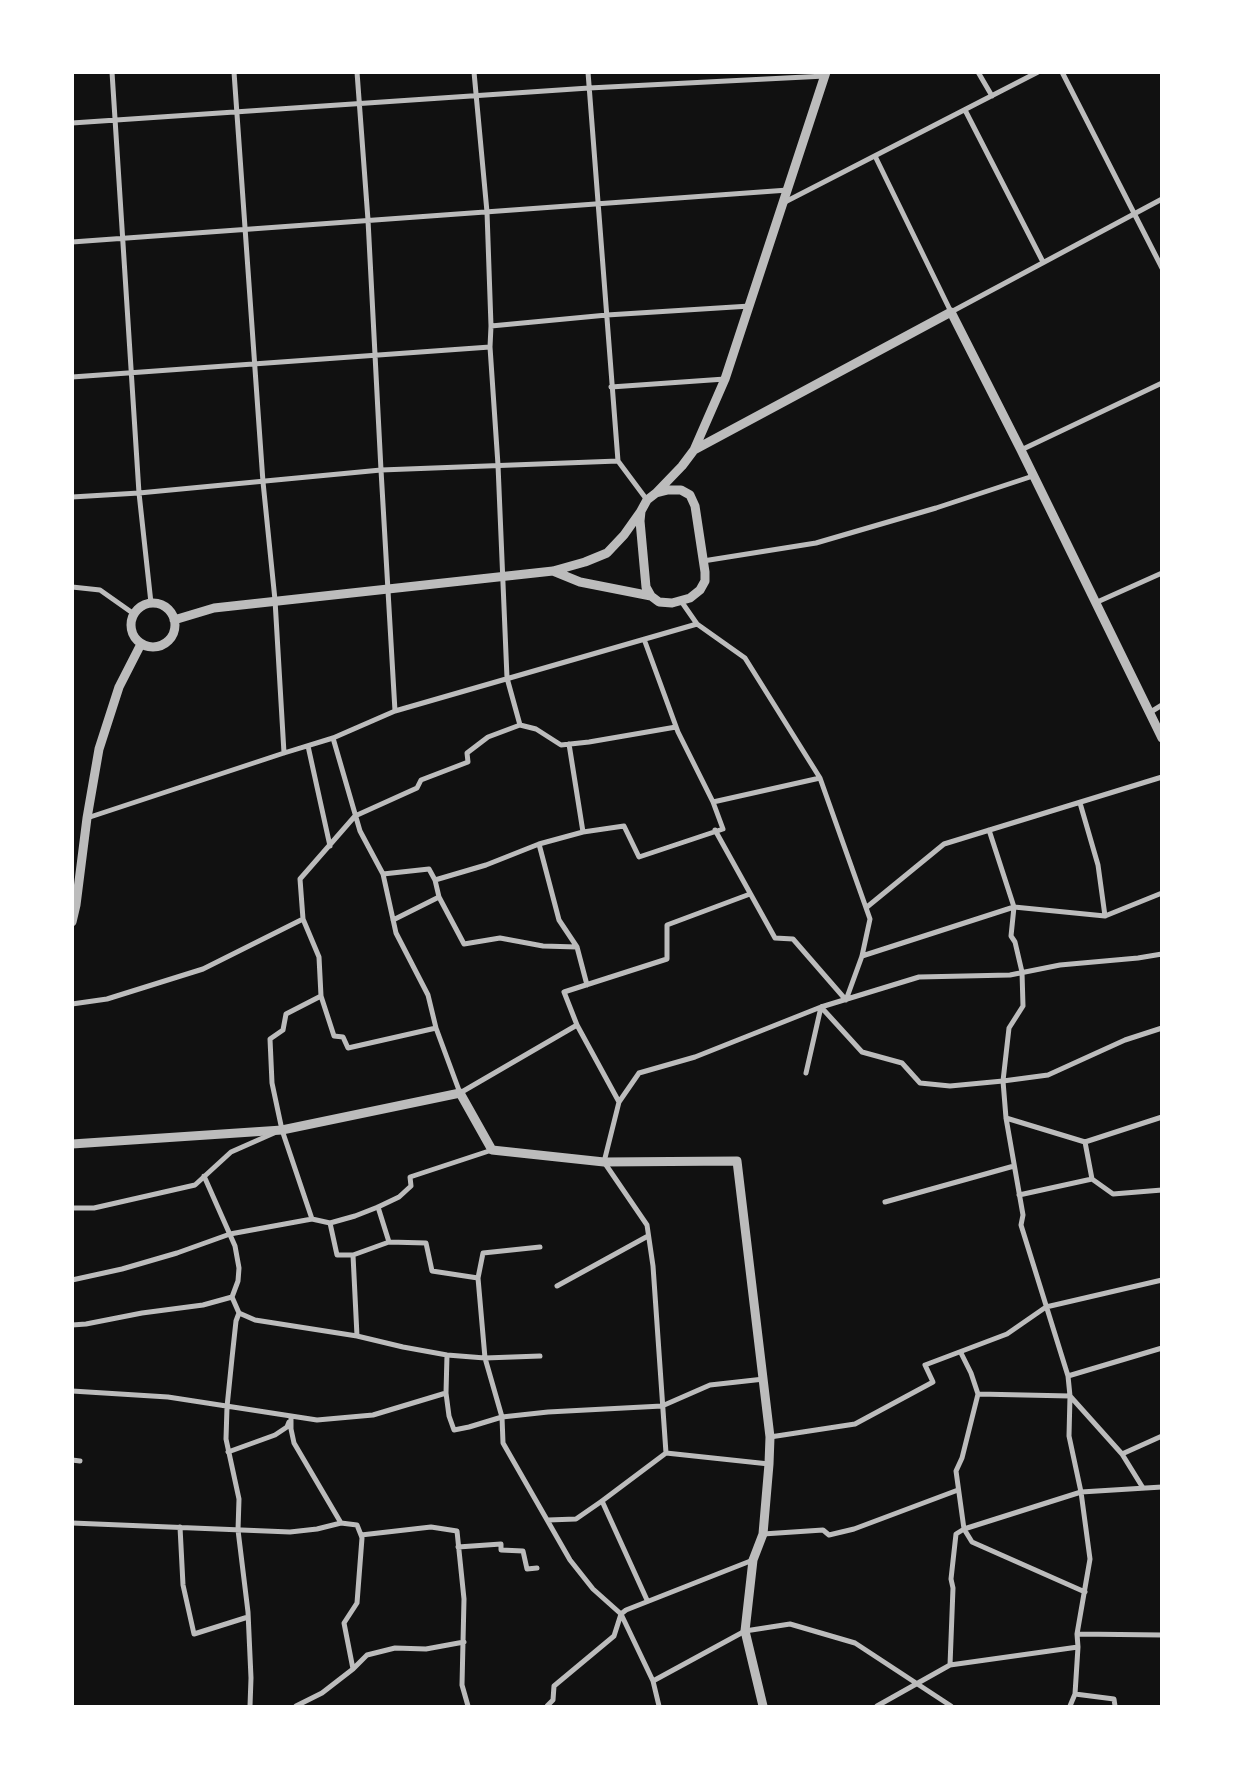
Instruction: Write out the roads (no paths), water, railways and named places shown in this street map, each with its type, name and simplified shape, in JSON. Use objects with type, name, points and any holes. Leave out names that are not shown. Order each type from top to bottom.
[{"type":"street","points":[[112,72],[139,493],[151,603]]},
{"type":"street","points":[[234,72],[263,482],[275,600],[284,753]]},
{"type":"street","points":[[356,72],[368,220],[396,710]]},
{"type":"street","points":[[474,72],[486,212],[491,326],[490,347],[498,465],[507,678],[520,725]]},
{"type":"street","points":[[588,72],[618,461],[647,500]]},
{"type":"street","points":[[978,72],[992,96]]},
{"type":"street","points":[[784,202],[1038,72]]},
{"type":"street","points":[[1062,72],[1162,268]]},
{"type":"street","points":[[72,123],[826,74],[725,379],[694,450],[682,466],[647,500],[624,535],[607,553],[585,562],[553,571],[275,600],[214,608],[174,620]]},
{"type":"street","points":[[965,110],[1043,262]]},
{"type":"street","points":[[875,156],[1162,738]]},
{"type":"street","points":[[72,242],[789,190]]},
{"type":"street","points":[[694,450],[1162,199]]},
{"type":"street","points":[[491,326],[607,315],[750,306]]},
{"type":"street","points":[[72,377],[490,347]]},
{"type":"street","points":[[611,387],[725,379]]},
{"type":"street","points":[[1021,450],[1162,383]]},
{"type":"street","points":[[72,497],[139,493],[381,470],[618,461]]},
{"type":"street","points":[[703,561],[816,543],[936,508],[1033,476]]},
{"type":"street","points":[[641,511],[640,521],[646,587],[651,596],[659,602],[672,603],[686,599],[700,590],[705,581],[696,506],[690,495],[681,490],[668,490],[656,493]]},
{"type":"street","points":[[553,571],[580,582],[651,596]]},
{"type":"street","points":[[1095,603],[1162,573]]},
{"type":"street","points":[[72,587],[100,590],[134,614]]},
{"type":"street","points":[[686,599],[697,624],[746,658],[820,778],[870,918],[862,956],[846,1000]]},
{"type":"street","points":[[151,603],[166,607],[174,620],[175,628],[172,637],[158,647],[149,647],[141,644],[131,631],[130,622],[134,614],[141,606],[151,603]]},
{"type":"street","points":[[87,818],[333,738],[396,710],[697,624]]},
{"type":"street","points":[[435,880],[486,865],[539,844],[583,832],[624,826],[639,857],[715,830],[723,829],[713,802],[676,726],[644,639]]},
{"type":"street","points":[[72,922],[87,818],[100,748],[119,687],[141,644]]},
{"type":"street","points":[[1149,713],[1162,705]]},
{"type":"street","points":[[436,1028],[348,1048],[342,1037],[334,1036],[321,996],[319,957],[303,919],[300,880],[356,816],[417,788],[421,780],[468,762],[467,753],[488,737],[520,725],[536,729],[561,745],[589,742],[676,726]]},
{"type":"street","points":[[333,738],[360,830],[383,874],[396,933],[428,995],[436,1028],[460,1092],[492,1150]]},
{"type":"street","points":[[568,744],[583,832]]},
{"type":"street","points":[[308,746],[330,846]]},
{"type":"street","points":[[867,907],[944,844],[1162,777]]},
{"type":"street","points":[[713,802],[820,778]]},
{"type":"street","points":[[1080,803],[1098,865],[1105,916]]},
{"type":"street","points":[[715,830],[775,938],[793,939],[846,1000]]},
{"type":"street","points":[[989,830],[1014,907],[1011,936],[1015,942],[1022,972],[1023,1006],[1010,1028],[1003,1082],[1006,1118],[1023,1215],[1021,1224],[1068,1376],[1070,1396],[1069,1436],[1082,1492],[1090,1559],[1077,1634],[1075,1694],[1070,1706]]},
{"type":"street","points":[[539,844],[559,920],[577,947],[586,985]]},
{"type":"street","points":[[383,874],[429,869],[435,880],[439,897],[464,944],[500,938],[543,946],[577,947]]},
{"type":"street","points":[[862,956],[1014,907],[1105,916],[1162,893]]},
{"type":"street","points":[[619,1102],[577,1024],[564,992],[667,959],[667,925],[750,894]]},
{"type":"street","points":[[393,920],[439,897]]},
{"type":"street","points":[[72,1004],[107,999],[203,969],[303,919]]},
{"type":"street","points":[[666,1453],[653,1266],[647,1225],[604,1162],[619,1102],[639,1073],[695,1057],[821,1007],[919,978],[1010,974],[1060,965],[1162,954]]},
{"type":"street","points":[[312,1219],[282,1130],[272,1083],[270,1039],[283,1030],[286,1014],[321,996]]},
{"type":"street","points":[[821,1007],[862,1052],[902,1063],[920,1083],[950,1086],[1003,1082],[1048,1075],[1125,1040],[1162,1028]]},
{"type":"street","points":[[806,1073],[821,1007]]},
{"type":"street","points":[[72,1144],[282,1130],[460,1092],[577,1024]]},
{"type":"street","points":[[1006,1118],[1085,1142],[1162,1117]]},
{"type":"street","points":[[72,1208],[94,1208],[195,1185],[231,1152],[282,1130]]},
{"type":"street","points":[[1085,1142],[1092,1179],[1113,1194],[1162,1190]]},
{"type":"street","points":[[72,1280],[168,1256],[230,1234],[312,1219],[330,1223],[378,1207],[399,1197],[411,1186],[410,1177],[492,1150],[604,1162],[737,1162],[770,1437],[763,1534],[753,1560],[745,1631],[763,1706]]},
{"type":"street","points":[[885,1202],[1014,1166]]},
{"type":"street","points":[[204,1176],[235,1246],[239,1268],[238,1281],[232,1297],[239,1313],[255,1320],[357,1336],[447,1355],[484,1358],[540,1356]]},
{"type":"street","points":[[1019,1195],[1092,1179]]},
{"type":"street","points":[[378,1207],[390,1242]]},
{"type":"street","points":[[330,1223],[337,1255],[353,1255],[390,1242],[426,1243],[432,1271],[478,1278]]},
{"type":"street","points":[[557,1286],[648,1236]]},
{"type":"street","points":[[540,1247],[483,1253],[478,1278],[484,1358],[502,1417],[503,1443],[570,1560],[593,1589],[622,1614],[654,1681],[659,1706]]},
{"type":"street","points":[[353,1255],[357,1336]]},
{"type":"street","points":[[770,1437],[855,1424],[933,1382],[925,1365],[961,1353],[1007,1334],[1046,1307],[1162,1280]]},
{"type":"street","points":[[72,1324],[86,1324],[142,1313],[202,1305],[232,1297]]},
{"type":"street","points":[[239,1313],[236,1321],[226,1407],[226,1439],[239,1499],[238,1530],[248,1617],[251,1678],[250,1706]]},
{"type":"street","points":[[1068,1376],[1162,1348]]},
{"type":"street","points":[[961,1353],[971,1373],[978,1394],[962,1458],[956,1471],[964,1529],[972,1542],[1085,1592]]},
{"type":"street","points":[[447,1355],[446,1393],[449,1416],[454,1430],[502,1417],[548,1412],[662,1406],[710,1385],[764,1379]]},
{"type":"street","points":[[72,1390],[168,1397],[317,1420],[373,1415],[446,1393]]},
{"type":"street","points":[[978,1394],[1070,1396],[1122,1454],[1143,1488]]},
{"type":"street","points":[[228,1452],[275,1435],[287,1427],[291,1417]]},
{"type":"street","points":[[291,1417],[294,1443],[341,1523]]},
{"type":"street","points":[[1122,1454],[1162,1436]]},
{"type":"street","points":[[548,1520],[576,1519],[666,1453],[769,1464]]},
{"type":"street","points":[[72,1460],[80,1460]]},
{"type":"street","points":[[950,1665],[954,1588],[951,1579],[956,1534],[964,1529],[1082,1492],[1162,1487]]},
{"type":"street","points":[[763,1534],[822,1530],[829,1535],[854,1529],[958,1490]]},
{"type":"street","points":[[602,1501],[647,1600]]},
{"type":"street","points":[[72,1523],[290,1532],[317,1529],[341,1523],[357,1526],[362,1538],[357,1603],[344,1623],[352,1669]]},
{"type":"street","points":[[180,1527],[182,1585],[194,1634],[248,1617]]},
{"type":"street","points":[[361,1535],[431,1527],[457,1531],[464,1599],[462,1686],[468,1706]]},
{"type":"street","points":[[458,1547],[501,1544],[501,1550],[523,1551],[527,1569],[537,1568]]},
{"type":"street","points":[[547,1706],[553,1700],[554,1686],[614,1636],[622,1614],[626,1610],[647,1600],[753,1560]]},
{"type":"street","points":[[654,1681],[745,1631],[790,1624],[855,1643],[951,1706]]},
{"type":"street","points":[[1077,1634],[1162,1635]]},
{"type":"street","points":[[296,1706],[322,1693],[367,1655],[395,1648],[426,1649],[464,1642]]},
{"type":"street","points":[[877,1706],[950,1665],[1078,1647]]},
{"type":"street","points":[[1075,1694],[1114,1699],[1115,1706]]}]
